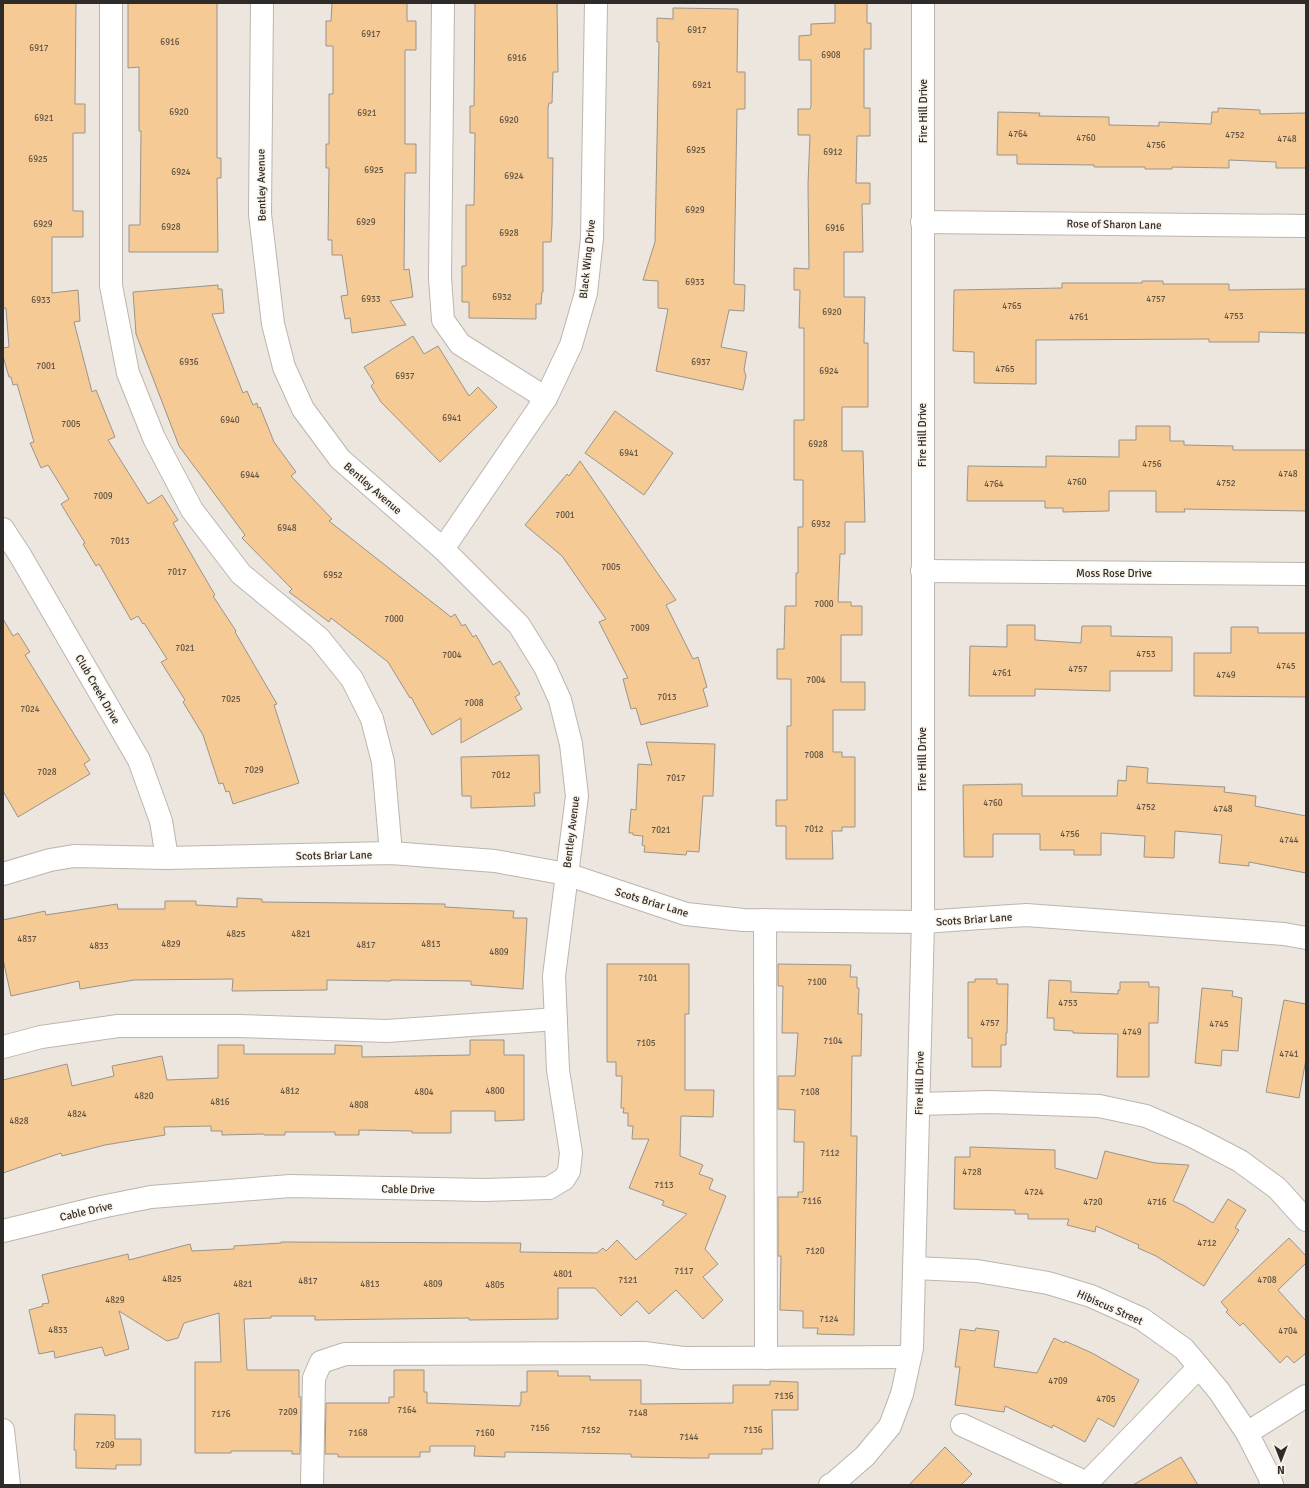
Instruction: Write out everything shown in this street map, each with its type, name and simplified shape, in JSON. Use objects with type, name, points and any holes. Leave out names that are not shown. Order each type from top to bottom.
[{"type":"street","points":[[111,3],[111,286],[128,373],[154,438],[192,510],[241,574],[319,638],[352,679],[372,719],[383,762],[391,853]]},
{"type":"street","name":"Bentley Avenue","points":[[262,3],[260,214],[273,324],[284,367],[303,409],[340,459],[443,549],[519,625],[545,667],[560,700],[571,744],[577,796],[560,930]]},
{"type":"street","points":[[443,3],[440,278],[443,320],[460,344],[546,398]]},
{"type":"street","name":"Black Wing Drive","points":[[443,549],[546,398],[571,345],[586,293],[592,238],[596,3]]},
{"type":"street","name":"Fire Hill Drive","points":[[830,1485],[865,1456],[890,1426],[902,1394],[912,1348],[923,922],[923,3]]},
{"type":"street","name":"Rose of Sharon Lane","points":[[922,222],[1306,226]]},
{"type":"street","name":"Club Creek Drive","points":[[3,529],[20,555],[139,760],[161,821],[167,858]]},
{"type":"street","name":"Moss Rose Drive","points":[[922,571],[1306,574]]},
{"type":"street","name":"Scots Briar Lane","points":[[3,874],[50,860],[74,856],[167,858],[391,853],[495,862],[566,874],[686,914],[743,920],[923,922],[1026,915],[1284,934],[1306,938]]},
{"type":"street","points":[[765,920],[766,1358]]},
{"type":"street","name":"Cable Drive","points":[[3,1231],[152,1196],[290,1186],[484,1190],[549,1188],[564,1179],[569,1170],[571,1153],[558,1070],[554,976],[560,930]]},
{"type":"street","points":[[3,1047],[41,1037],[118,1026],[238,1026],[387,1031],[556,1019]]},
{"type":"street","points":[[919,1104],[989,1102],[1099,1106],[1146,1116],[1194,1137],[1240,1161],[1277,1188],[1306,1220]]},
{"type":"street","name":"Hibiscus Street","points":[[915,1268],[977,1271],[1048,1283],[1091,1296],[1142,1319],[1184,1350],[1219,1391],[1247,1433],[1272,1485]]},
{"type":"street","points":[[312,1485],[314,1378],[321,1362],[344,1354],[644,1353],[683,1358],[910,1357]]},
{"type":"street","points":[[962,1425],[1086,1484],[1199,1367]]},
{"type":"street","points":[[1247,1433],[1306,1396]]},
{"type":"street","points":[[3,1430],[9,1485]]},
{"type":"building","points":[[3,3],[76,3],[75,104],[85,104],[85,133],[73,133],[73,211],[83,211],[83,237],[52,237],[52,293],[78,290],[80,321],[74,322],[92,392],[96,390],[115,437],[108,440],[148,504],[162,495],[178,520],[173,523],[215,595],[213,596],[236,631],[235,632],[277,704],[274,705],[299,783],[233,804],[229,791],[226,792],[223,783],[219,784],[203,735],[183,702],[185,700],[161,662],[167,659],[138,616],[131,620],[99,564],[96,566],[83,544],[85,543],[61,504],[69,499],[48,465],[41,468],[30,443],[34,442],[17,384],[13,385],[11,377],[9,377],[3,356],[3,348],[9,347],[6,308],[3,308]]},
{"type":"building","points":[[128,3],[217,3],[217,158],[221,158],[221,178],[217,178],[218,252],[129,252],[129,225],[140,225],[141,131],[139,131],[139,67],[128,68]]},
{"type":"building","points":[[332,3],[407,3],[407,21],[416,21],[416,50],[405,50],[405,144],[416,144],[416,173],[405,173],[404,270],[409,269],[413,297],[390,301],[406,325],[352,333],[350,318],[345,319],[341,296],[348,295],[342,255],[332,255],[332,240],[328,240],[329,168],[326,168],[326,144],[329,144],[329,94],[333,94],[333,46],[326,46],[326,21],[331,21]]},
{"type":"building","points":[[475,3],[557,3],[558,72],[553,72],[552,103],[549,103],[548,107],[548,158],[553,158],[551,242],[543,242],[543,292],[541,304],[536,304],[536,319],[469,318],[469,302],[462,302],[462,266],[466,266],[466,205],[474,205],[475,133],[470,133],[470,106],[474,106]]},
{"type":"building","points":[[835,3],[867,3],[867,23],[871,23],[871,49],[864,49],[864,108],[870,108],[870,136],[857,136],[856,183],[870,183],[870,204],[862,204],[863,252],[844,252],[844,297],[865,297],[864,343],[868,343],[868,407],[842,407],[842,451],[863,451],[865,522],[845,522],[845,554],[840,554],[838,602],[851,602],[851,606],[862,606],[862,635],[841,635],[841,682],[865,682],[865,710],[833,710],[833,752],[842,752],[842,757],[855,757],[855,827],[842,827],[842,831],[832,831],[833,859],[786,859],[786,826],[776,826],[776,800],[787,800],[787,726],[791,726],[791,679],[777,679],[777,649],[784,649],[785,606],[796,606],[798,527],[803,527],[803,480],[794,480],[794,420],[804,420],[804,328],[799,328],[800,290],[794,290],[794,268],[809,269],[808,184],[810,135],[798,135],[798,109],[810,109],[811,106],[811,60],[799,60],[799,36],[811,35],[811,24],[835,23]]},
{"type":"building","points":[[673,8],[738,9],[737,72],[745,72],[745,109],[737,109],[734,284],[745,285],[744,311],[729,310],[721,347],[747,352],[744,370],[746,376],[743,390],[656,371],[668,309],[658,308],[658,281],[643,280],[655,242],[659,42],[657,42],[657,18],[673,19]]},
{"type":"building","points":[[1218,108],[1260,110],[1260,114],[1306,113],[1306,168],[1276,168],[1276,162],[1229,160],[1229,168],[1172,167],[1172,169],[1145,169],[1145,167],[1094,167],[1094,165],[1017,164],[1017,155],[997,155],[998,112],[1040,113],[1039,116],[1109,117],[1109,125],[1159,126],[1159,122],[1211,124],[1212,112],[1218,112]]},
{"type":"building","points":[[1142,281],[1163,281],[1163,284],[1229,284],[1229,290],[1306,289],[1306,333],[1259,332],[1259,342],[1209,342],[1209,339],[1036,340],[1036,384],[974,383],[974,352],[953,351],[954,290],[1062,288],[1062,283],[1142,283]]},
{"type":"building","points":[[218,285],[218,289],[222,289],[224,313],[212,314],[243,393],[247,391],[253,405],[257,403],[258,408],[260,407],[274,442],[296,472],[291,476],[332,519],[329,521],[451,617],[455,614],[462,626],[465,624],[473,637],[476,635],[493,665],[500,661],[520,694],[515,697],[522,709],[461,743],[461,718],[432,735],[411,697],[410,698],[388,662],[331,618],[329,622],[289,592],[292,589],[242,538],[245,535],[179,446],[136,334],[133,292]]},
{"type":"building","points":[[413,336],[424,354],[438,346],[469,396],[478,387],[497,407],[440,462],[381,402],[371,386],[374,383],[364,367]]},
{"type":"building","points":[[615,411],[673,453],[644,495],[585,453]]},
{"type":"building","points":[[1136,426],[1170,426],[1170,441],[1184,441],[1184,445],[1233,446],[1233,450],[1306,450],[1306,511],[1184,509],[1185,512],[1156,512],[1156,491],[1109,491],[1109,511],[1063,512],[1063,508],[1045,508],[1045,501],[967,501],[968,466],[1046,467],[1046,456],[1119,457],[1119,440],[1136,440]]},
{"type":"building","points":[[580,461],[676,600],[666,605],[693,659],[698,657],[707,687],[703,689],[708,706],[641,725],[636,708],[631,709],[623,679],[628,678],[599,622],[606,619],[562,556],[525,525],[567,474],[569,476]]},
{"type":"building","points":[[3,619],[13,636],[18,633],[30,652],[25,655],[90,760],[84,764],[90,774],[18,817],[3,791]]},
{"type":"building","points":[[1007,625],[1035,625],[1035,640],[1081,643],[1082,626],[1111,626],[1111,636],[1172,637],[1172,671],[1110,671],[1110,691],[1035,689],[1035,696],[969,696],[970,646],[1007,647]]},
{"type":"building","points":[[1231,627],[1258,627],[1258,633],[1306,633],[1306,697],[1194,696],[1194,653],[1231,653]]},
{"type":"building","points":[[646,742],[715,744],[713,796],[703,796],[699,852],[687,851],[686,855],[644,852],[645,846],[642,845],[643,836],[629,833],[631,809],[636,810],[638,764],[652,765]]},
{"type":"building","points":[[539,755],[540,793],[534,793],[535,806],[471,808],[471,796],[462,796],[461,757]]},
{"type":"building","points":[[1127,766],[1148,768],[1147,783],[1225,787],[1224,792],[1256,796],[1255,806],[1306,816],[1306,873],[1249,862],[1249,866],[1219,863],[1222,835],[1175,831],[1174,858],[1144,857],[1145,836],[1101,833],[1101,855],[1074,855],[1074,850],[1040,850],[1040,834],[993,834],[993,857],[964,857],[963,785],[1022,784],[1022,796],[1117,796],[1118,780],[1126,781]]},
{"type":"building","points":[[237,898],[262,899],[262,902],[445,904],[445,907],[514,911],[513,918],[527,918],[523,989],[471,985],[471,981],[327,980],[327,990],[232,991],[233,979],[134,980],[80,989],[79,981],[11,996],[3,959],[3,920],[45,911],[46,915],[117,904],[118,909],[165,909],[165,901],[196,901],[196,905],[237,907]]},
{"type":"building","points":[[607,964],[689,964],[689,1014],[685,1014],[685,1090],[714,1090],[713,1117],[681,1116],[680,1156],[703,1165],[699,1174],[713,1179],[709,1189],[726,1196],[705,1249],[718,1264],[703,1277],[723,1300],[703,1319],[676,1290],[649,1314],[637,1301],[621,1316],[595,1288],[558,1288],[558,1319],[469,1320],[469,1318],[315,1320],[315,1316],[271,1316],[271,1318],[244,1319],[247,1370],[299,1370],[299,1397],[301,1397],[300,1454],[292,1454],[292,1451],[231,1451],[231,1453],[195,1453],[195,1362],[221,1362],[219,1313],[184,1323],[178,1338],[167,1341],[119,1311],[129,1349],[105,1356],[102,1347],[55,1358],[54,1351],[39,1354],[29,1310],[43,1306],[42,1304],[49,1303],[42,1275],[128,1254],[129,1260],[190,1244],[192,1251],[234,1249],[234,1246],[281,1242],[521,1243],[520,1252],[597,1253],[603,1248],[606,1251],[617,1240],[636,1260],[687,1214],[662,1205],[664,1201],[629,1188],[649,1139],[632,1139],[633,1126],[628,1126],[628,1113],[623,1113],[624,1108],[621,1108],[622,1076],[616,1076],[616,1062],[607,1062]]},
{"type":"building","points":[[778,964],[851,965],[850,977],[857,977],[857,988],[859,988],[858,1014],[862,1014],[861,1056],[852,1056],[851,1136],[857,1136],[854,1335],[817,1334],[818,1328],[803,1328],[803,1311],[780,1310],[781,1256],[778,1256],[778,1197],[798,1197],[798,1192],[803,1192],[804,1142],[794,1142],[795,1110],[778,1109],[778,1076],[795,1076],[798,1033],[782,1033],[783,986],[778,986]]},
{"type":"building","points":[[975,979],[997,979],[997,984],[1008,984],[1006,1045],[1001,1045],[1001,1067],[972,1067],[972,1038],[968,1038],[968,982],[975,982]]},
{"type":"building","points":[[1049,980],[1071,981],[1071,992],[1118,994],[1118,990],[1120,990],[1120,982],[1149,982],[1149,987],[1159,987],[1158,1023],[1149,1023],[1149,1077],[1117,1077],[1118,1034],[1073,1033],[1073,1031],[1054,1030],[1054,1018],[1047,1018]]},
{"type":"building","points":[[1202,988],[1233,991],[1232,996],[1242,998],[1238,1051],[1222,1050],[1221,1066],[1195,1063]]},
{"type":"building","points":[[1284,1000],[1306,1004],[1306,1059],[1299,1098],[1266,1092]]},
{"type":"building","points":[[470,1040],[504,1040],[504,1055],[524,1055],[524,1120],[495,1121],[495,1111],[451,1111],[451,1133],[412,1133],[412,1131],[359,1130],[359,1135],[335,1135],[335,1132],[285,1132],[285,1135],[222,1135],[222,1131],[211,1131],[211,1126],[164,1127],[165,1135],[105,1145],[62,1156],[61,1153],[3,1173],[3,1080],[67,1064],[72,1086],[114,1076],[112,1066],[162,1056],[167,1080],[218,1078],[218,1045],[244,1045],[244,1054],[335,1054],[335,1045],[362,1046],[362,1057],[470,1055]]},
{"type":"building","points":[[970,1147],[1055,1150],[1055,1168],[1097,1179],[1105,1151],[1155,1163],[1189,1165],[1173,1201],[1183,1205],[1213,1223],[1228,1199],[1246,1210],[1235,1228],[1239,1230],[1204,1286],[1156,1256],[1138,1248],[1139,1245],[1096,1226],[1095,1232],[1067,1225],[1069,1219],[1028,1219],[1028,1214],[1015,1214],[1015,1210],[954,1209],[955,1157],[970,1157]]},
{"type":"building","points":[[1289,1238],[1306,1256],[1306,1263],[1278,1290],[1306,1321],[1306,1353],[1294,1363],[1287,1356],[1280,1363],[1243,1323],[1240,1326],[1226,1312],[1228,1310],[1221,1302]]},
{"type":"building","points":[[976,1328],[999,1331],[994,1367],[1037,1373],[1054,1338],[1064,1343],[1065,1341],[1092,1353],[1139,1380],[1114,1427],[1098,1418],[1085,1442],[1053,1425],[1052,1428],[1005,1406],[1004,1412],[955,1405],[960,1367],[955,1367],[960,1329],[975,1331]]},
{"type":"building","points":[[394,1370],[424,1370],[424,1392],[427,1392],[427,1403],[520,1406],[521,1392],[527,1392],[527,1371],[558,1371],[558,1376],[590,1376],[590,1380],[641,1380],[641,1404],[733,1403],[733,1385],[770,1385],[770,1381],[798,1382],[798,1410],[772,1410],[773,1449],[762,1449],[762,1454],[709,1454],[709,1458],[693,1458],[631,1457],[631,1454],[505,1452],[505,1457],[474,1456],[475,1446],[430,1446],[430,1452],[420,1452],[420,1457],[338,1457],[338,1454],[325,1454],[326,1403],[389,1403],[389,1397],[394,1397]]},
{"type":"building","points":[[75,1414],[115,1415],[115,1439],[141,1439],[141,1465],[116,1465],[116,1469],[76,1468],[76,1450],[74,1450]]},
{"type":"building","points":[[945,1447],[972,1474],[961,1485],[909,1485]]},
{"type":"building","points":[[1181,1457],[1198,1485],[1133,1485]]}]
